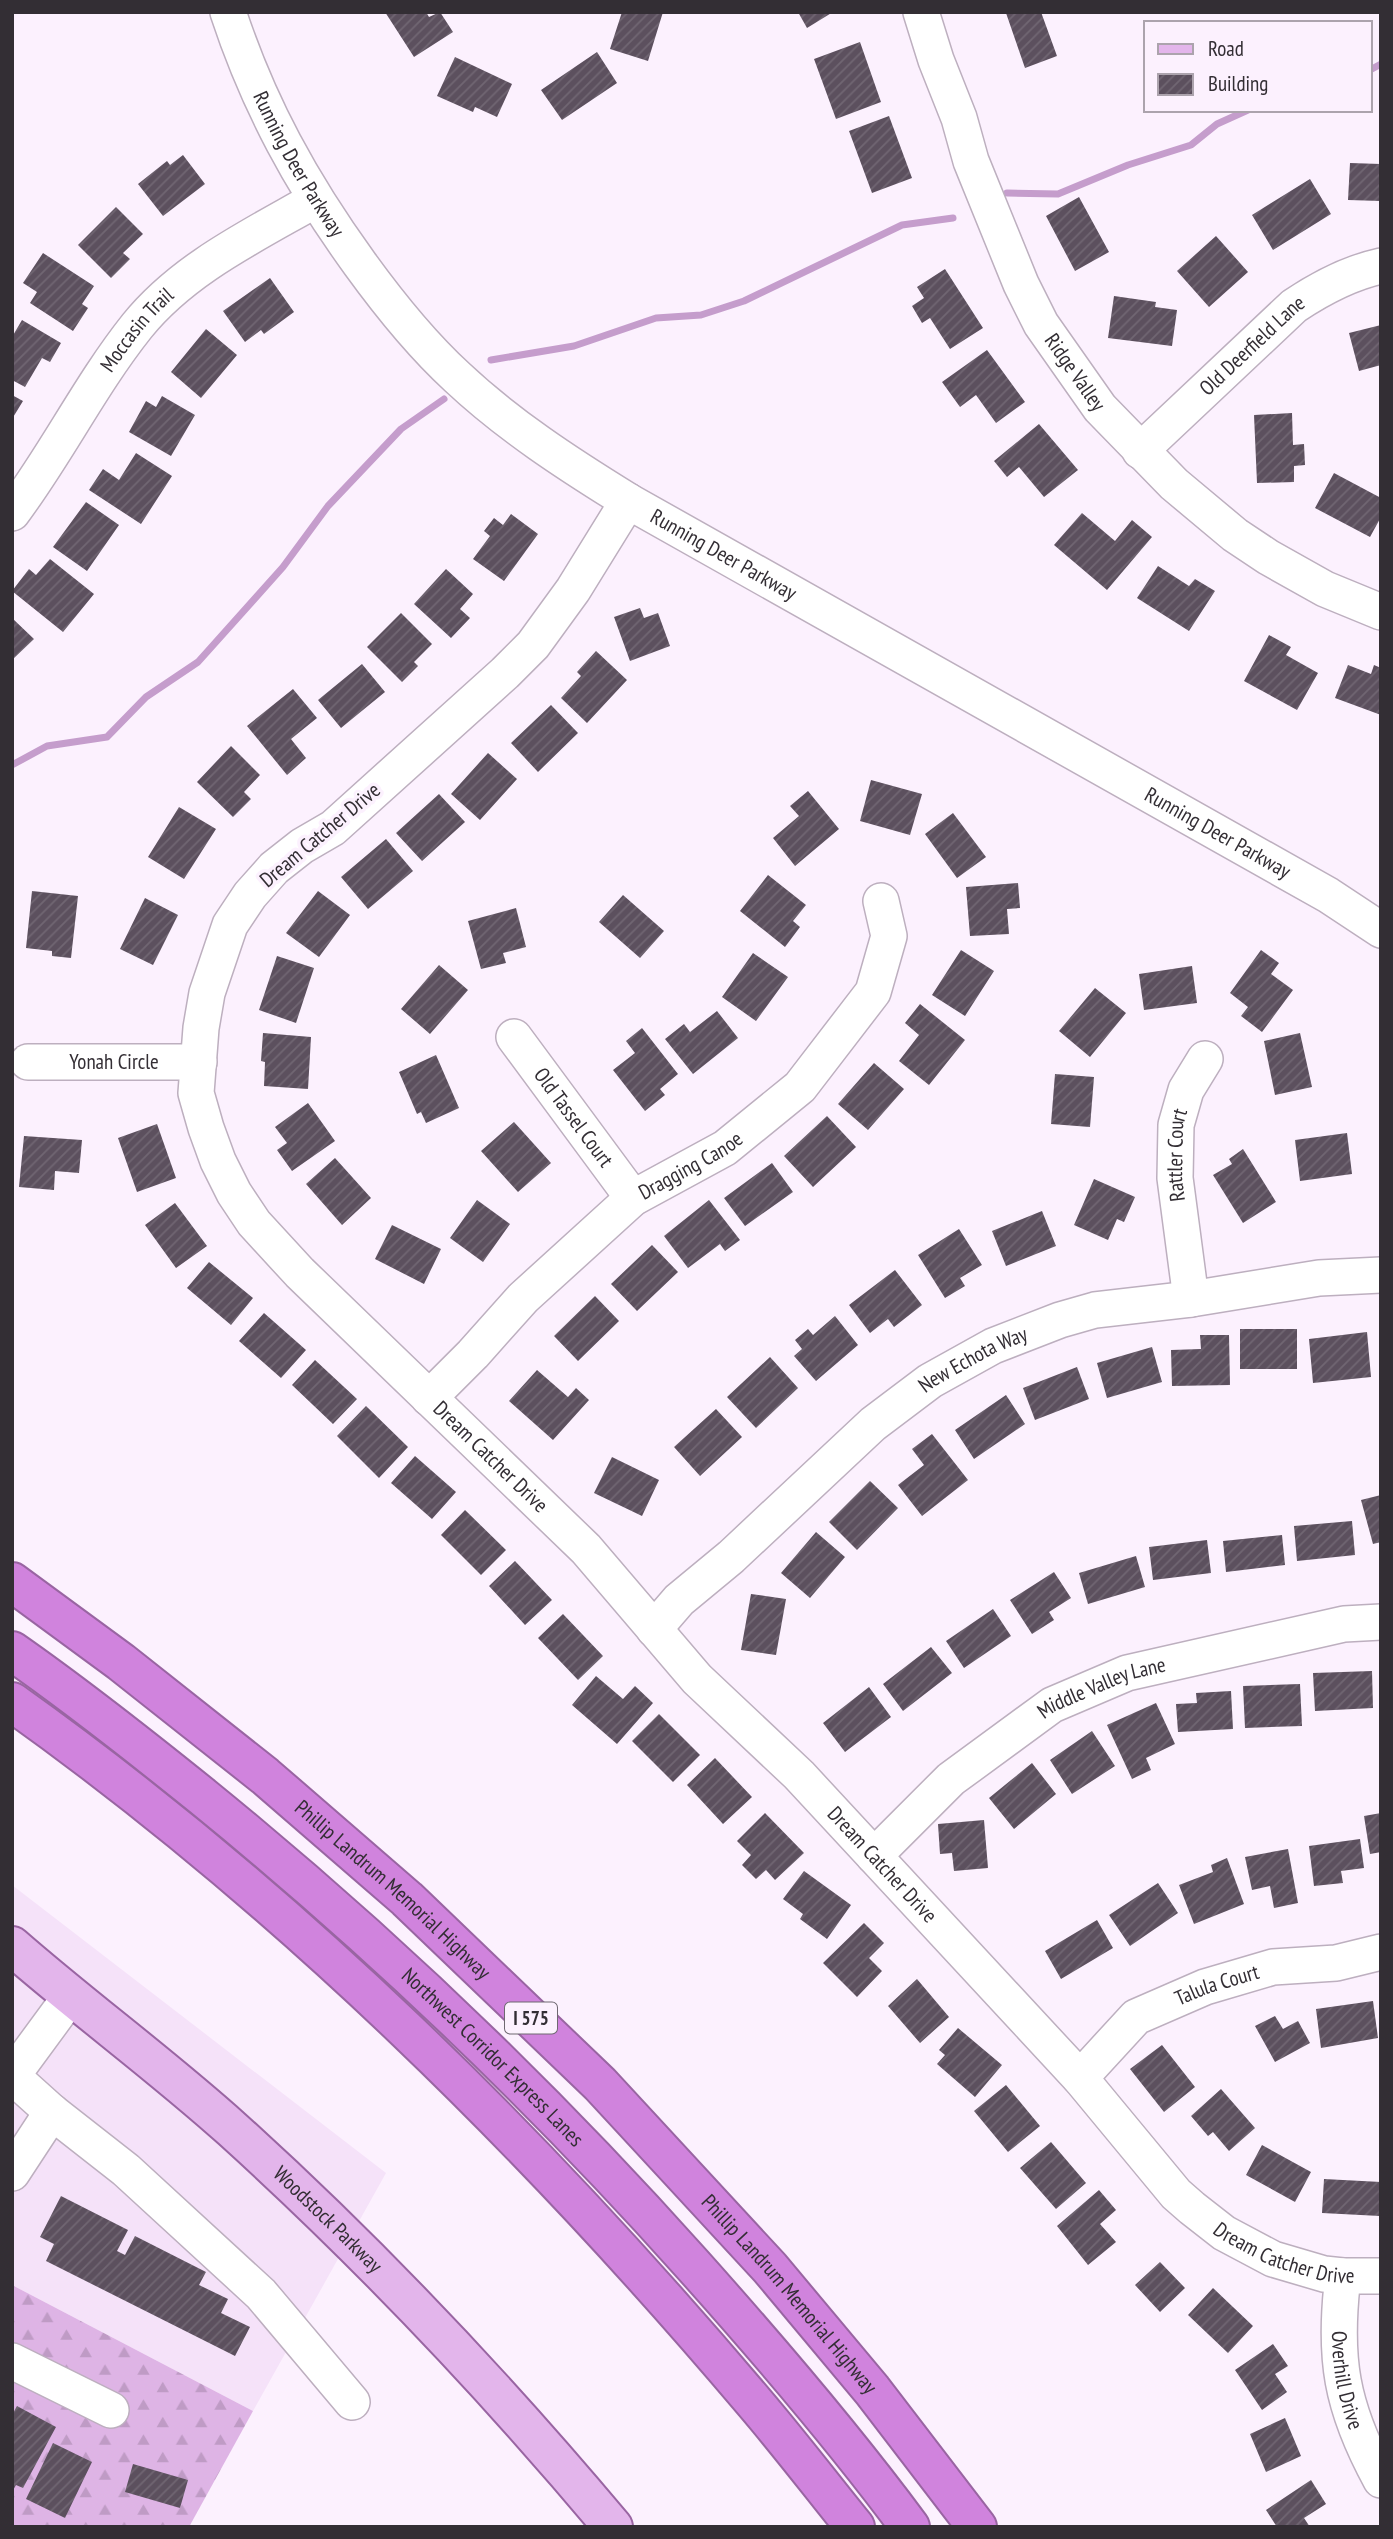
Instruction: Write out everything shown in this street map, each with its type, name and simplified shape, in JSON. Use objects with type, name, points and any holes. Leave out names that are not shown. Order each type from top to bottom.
[{"type":"highway","name":"Phillip Landrum Memorial Highway","points":[[12,1582],[121,1661],[265,1776],[407,1899],[600,2084],[770,2268],[872,2390],[977,2527]]},
{"type":"highway","name":"Northwest Corridor Express Lanes","points":[[12,1651],[147,1752],[263,1846],[381,1948],[496,2057],[635,2200],[770,2351],[910,2527]]},
{"type":"highway","points":[[12,1702],[217,1861],[381,2004],[506,2128],[618,2246],[755,2403],[855,2527]]},
{"type":"main road","name":"Woodstock Parkway","points":[[12,1946],[229,2127],[362,2251],[495,2390],[613,2527]]},
{"type":"street","name":"Running Deer Parkway","points":[[228,12],[260,95],[315,200],[380,292],[406,323],[455,375],[508,420],[628,501],[1328,895],[1381,930]]},
{"type":"street","name":"Ridge Valley","points":[[921,12],[983,193],[1041,324],[1100,408],[1174,484],[1246,542],[1325,589],[1381,612]]},
{"type":"street","name":"Moccasin Trail","points":[[12,513],[113,360],[158,304],[205,265],[315,200]]},
{"type":"street","name":"Old Deerfield Lane","points":[[1140,452],[1294,306],[1319,289],[1353,274],[1381,266]]},
{"type":"street","name":"Dream Catcher Drive","points":[[628,501],[573,590],[533,645],[333,828],[292,853],[274,868],[250,895],[230,925],[217,959],[201,1028],[197,1093],[218,1161],[234,1193],[254,1223],[300,1273],[586,1549],[697,1679],[799,1775],[1080,2078],[1176,2194],[1241,2244],[1273,2259],[1324,2274],[1381,2276]]},
{"type":"street","name":"Dragging Canoe","points":[[429,1398],[523,1298],[633,1198],[725,1148],[800,1087],[873,992],[889,936],[881,901]]},
{"type":"street","name":"Old Tassel Court","points":[[514,1037],[633,1198]]},
{"type":"street","name":"Rattler Court","points":[[1191,1299],[1175,1178],[1176,1125],[1186,1090],[1205,1059]]},
{"type":"street","name":"Yonah Circle","points":[[27,1062],[199,1062]]},
{"type":"street","name":"New Echota Way","points":[[654,1629],[679,1600],[731,1557],[873,1424],[930,1381],[993,1346],[1060,1320],[1095,1310],[1191,1299],[1319,1278],[1381,1275]]},
{"type":"street","name":"Middle Valley Lane","points":[[874,1856],[951,1779],[1052,1705],[1127,1673],[1343,1624],[1381,1622]]},
{"type":"street","name":"Talula Court","points":[[1080,2078],[1136,2017],[1205,1987],[1273,1967],[1336,1963],[1381,1952]]},
{"type":"street","points":[[70,1997],[12,2076],[52,2112],[126,2170],[261,2294],[352,2402]]},
{"type":"street","points":[[12,2173],[52,2112]]},
{"type":"street","name":"Overhill Drive","points":[[1343,2276],[1338,2328],[1345,2397],[1358,2433],[1381,2480]]},
{"type":"street","points":[[12,2361],[111,2410]]},
{"type":"shaded area","points":[[12,1885],[386,2173],[253,2411],[12,2285]]},
{"type":"green space","points":[[12,2285],[253,2411],[189,2527],[12,2527]]},
{"type":"building","points":[[385,12],[426,12],[429,17],[440,12],[453,32],[414,57]]},
{"type":"building","points":[[622,12],[663,12],[648,61],[610,49]]},
{"type":"building","points":[[798,12],[833,12],[807,28]]},
{"type":"building","points":[[1041,12],[1057,56],[1025,68],[1006,13]]},
{"type":"building","points":[[860,42],[881,102],[836,119],[814,59]]},
{"type":"building","points":[[597,52],[617,83],[562,120],[541,90]]},
{"type":"building","points":[[455,57],[512,84],[497,117],[475,107],[473,112],[437,96]]},
{"type":"building","points":[[889,116],[912,178],[872,193],[849,131]]},
{"type":"building","points":[[183,155],[205,184],[163,216],[138,184],[167,161],[170,165]]},
{"type":"building","points":[[1350,163],[1381,164],[1381,201],[1348,200]]},
{"type":"building","points":[[1310,179],[1331,214],[1273,250],[1252,215]]},
{"type":"building","points":[[1079,197],[1109,252],[1075,271],[1046,216]]},
{"type":"building","points":[[116,207],[143,234],[123,253],[130,259],[111,278],[78,245]]},
{"type":"building","points":[[1216,236],[1248,272],[1209,307],[1177,271]]},
{"type":"building","points":[[43,253],[94,286],[82,304],[88,308],[73,331],[30,303],[37,292],[23,283]]},
{"type":"building","points":[[945,269],[983,328],[950,349],[930,318],[922,323],[912,306],[924,298],[917,287]]},
{"type":"building","points":[[270,278],[294,312],[264,334],[261,330],[245,342],[223,311]]},
{"type":"building","points":[[1114,296],[1156,302],[1155,307],[1177,310],[1172,346],[1108,338]]},
{"type":"building","points":[[22,320],[61,343],[50,362],[42,358],[25,387],[12,380],[12,337]]},
{"type":"building","points":[[1381,325],[1381,365],[1359,371],[1349,333]]},
{"type":"building","points":[[206,329],[237,355],[201,398],[171,372]]},
{"type":"building","points":[[987,350],[1025,402],[996,423],[976,395],[960,407],[942,382]]},
{"type":"building","points":[[12,395],[23,401],[12,419]]},
{"type":"building","points":[[162,396],[195,415],[171,456],[129,432],[146,401],[156,407]]},
{"type":"building","points":[[1292,413],[1293,445],[1304,444],[1305,465],[1294,466],[1294,482],[1257,483],[1254,415]]},
{"type":"building","points":[[1039,424],[1078,470],[1044,497],[1019,467],[1007,477],[994,461]]},
{"type":"building","points":[[136,453],[172,476],[141,524],[89,490],[103,469],[119,480]]},
{"type":"building","points":[[1334,473],[1381,498],[1381,517],[1370,537],[1315,508]]},
{"type":"building","points":[[86,502],[119,525],[87,571],[53,547]]},
{"type":"building","points":[[1082,513],[1115,541],[1132,520],[1152,537],[1107,590],[1054,545]]},
{"type":"building","points":[[511,514],[538,534],[504,581],[473,559],[490,536],[484,531],[494,518],[503,525]]},
{"type":"building","points":[[50,559],[94,594],[63,632],[12,591],[29,569],[36,575]]},
{"type":"building","points":[[1158,566],[1189,586],[1195,579],[1215,591],[1189,631],[1137,598]]},
{"type":"building","points":[[446,569],[473,594],[460,609],[470,618],[451,638],[414,604]]},
{"type":"building","points":[[640,608],[644,618],[658,613],[670,646],[630,661],[614,617]]},
{"type":"building","points":[[401,613],[432,644],[414,662],[418,666],[402,682],[367,647]]},
{"type":"building","points":[[12,618],[34,639],[12,660]]},
{"type":"building","points":[[1269,635],[1291,647],[1286,655],[1318,673],[1297,710],[1244,681]]},
{"type":"building","points":[[596,651],[627,680],[587,723],[561,698],[581,676],[577,672]]},
{"type":"building","points":[[362,664],[385,692],[341,728],[318,700]]},
{"type":"building","points":[[1348,665],[1371,674],[1374,665],[1381,668],[1381,715],[1335,698]]},
{"type":"building","points":[[293,689],[317,718],[291,739],[306,758],[287,775],[247,726]]},
{"type":"building","points":[[551,705],[578,733],[538,772],[511,743]]},
{"type":"building","points":[[231,746],[260,775],[244,792],[251,799],[233,817],[197,782]]},
{"type":"building","points":[[488,753],[517,779],[480,820],[451,794]]},
{"type":"building","points":[[871,780],[922,794],[910,835],[860,821]]},
{"type":"building","points":[[808,791],[839,829],[795,866],[773,838],[799,816],[790,806]]},
{"type":"building","points":[[439,794],[465,822],[422,861],[396,833]]},
{"type":"building","points":[[179,807],[216,829],[184,879],[148,857]]},
{"type":"building","points":[[953,813],[986,857],[957,878],[925,834]]},
{"type":"building","points":[[386,839],[413,871],[368,909],[341,877]]},
{"type":"building","points":[[768,875],[806,905],[793,921],[800,927],[785,947],[740,911]]},
{"type":"building","points":[[1018,883],[1020,908],[1007,909],[1009,934],[970,936],[966,887]]},
{"type":"building","points":[[32,891],[78,896],[71,958],[52,956],[52,951],[26,948]]},
{"type":"building","points":[[318,891],[350,915],[319,957],[286,933]]},
{"type":"building","points":[[623,895],[664,931],[640,958],[599,922]]},
{"type":"building","points":[[145,898],[178,915],[153,965],[120,949]]},
{"type":"building","points":[[516,908],[526,947],[503,953],[506,963],[481,969],[468,921]]},
{"type":"building","points":[[961,950],[994,971],[965,1016],[932,995]]},
{"type":"building","points":[[1261,950],[1279,963],[1271,974],[1293,990],[1262,1032],[1241,1016],[1248,1007],[1230,993]]},
{"type":"building","points":[[753,953],[788,977],[756,1021],[722,997]]},
{"type":"building","points":[[277,956],[314,968],[296,1023],[259,1010]]},
{"type":"building","points":[[439,965],[468,990],[430,1034],[401,1009]]},
{"type":"building","points":[[1192,966],[1197,1003],[1144,1010],[1139,974]]},
{"type":"building","points":[[1095,988],[1126,1013],[1090,1057],[1059,1031]]},
{"type":"building","points":[[920,1004],[965,1040],[929,1085],[899,1061],[919,1035],[905,1023]]},
{"type":"building","points":[[717,1011],[738,1038],[693,1074],[665,1039],[684,1024],[690,1032]]},
{"type":"building","points":[[642,1028],[678,1074],[660,1089],[665,1095],[645,1111],[613,1070],[635,1053],[626,1041]]},
{"type":"building","points":[[263,1033],[311,1037],[308,1089],[264,1086],[265,1062],[261,1061]]},
{"type":"building","points":[[1300,1033],[1312,1087],[1275,1095],[1264,1041]]},
{"type":"building","points":[[436,1055],[459,1108],[426,1123],[421,1112],[417,1114],[399,1072]]},
{"type":"building","points":[[874,1063],[904,1089],[868,1130],[838,1104]]},
{"type":"building","points":[[1055,1074],[1094,1077],[1090,1127],[1051,1124]]},
{"type":"building","points":[[308,1103],[335,1141],[292,1171],[277,1150],[287,1143],[275,1127]]},
{"type":"building","points":[[827,1116],[856,1147],[813,1187],[784,1156]]},
{"type":"building","points":[[514,1122],[551,1163],[518,1192],[481,1151]]},
{"type":"building","points":[[157,1124],[176,1178],[137,1192],[118,1138]]},
{"type":"building","points":[[1347,1133],[1352,1174],[1300,1181],[1295,1140]]},
{"type":"building","points":[[24,1136],[82,1140],[79,1173],[55,1171],[54,1190],[19,1187]]},
{"type":"building","points":[[1243,1149],[1276,1202],[1243,1223],[1213,1175],[1232,1164],[1229,1159]]},
{"type":"building","points":[[335,1158],[371,1198],[342,1225],[306,1184]]},
{"type":"building","points":[[772,1163],[793,1192],[745,1226],[724,1198]]},
{"type":"building","points":[[1094,1179],[1135,1197],[1124,1222],[1117,1219],[1108,1240],[1074,1225]]},
{"type":"building","points":[[477,1200],[510,1224],[483,1262],[450,1238]]},
{"type":"building","points":[[709,1200],[740,1240],[725,1251],[720,1244],[688,1268],[664,1236]]},
{"type":"building","points":[[175,1203],[207,1246],[176,1268],[145,1225]]},
{"type":"building","points":[[1042,1211],[1056,1246],[1006,1266],[992,1231]]},
{"type":"building","points":[[392,1225],[441,1249],[424,1284],[375,1259]]},
{"type":"building","points":[[959,1229],[982,1265],[960,1278],[965,1286],[945,1298],[918,1255]]},
{"type":"building","points":[[652,1245],[678,1272],[637,1311],[611,1284]]},
{"type":"building","points":[[209,1262],[253,1298],[231,1325],[187,1288]]},
{"type":"building","points":[[895,1270],[922,1305],[894,1327],[888,1319],[870,1333],[849,1305]]},
{"type":"building","points":[[595,1296],[619,1321],[578,1361],[554,1336]]},
{"type":"building","points":[[264,1313],[306,1350],[281,1378],[239,1341]]},
{"type":"building","points":[[835,1316],[858,1345],[816,1381],[794,1356],[802,1349],[795,1340],[808,1329],[813,1335]]},
{"type":"building","points":[[1240,1329],[1297,1329],[1297,1369],[1240,1369]]},
{"type":"building","points":[[1367,1332],[1371,1377],[1313,1383],[1309,1339]]},
{"type":"building","points":[[1200,1335],[1229,1335],[1230,1385],[1172,1386],[1171,1350],[1201,1349]]},
{"type":"building","points":[[1152,1347],[1162,1382],[1107,1398],[1097,1363]]},
{"type":"building","points":[[770,1357],[798,1388],[756,1428],[727,1397]]},
{"type":"building","points":[[315,1360],[357,1399],[333,1424],[292,1385]]},
{"type":"building","points":[[1077,1367],[1089,1399],[1035,1420],[1023,1388]]},
{"type":"building","points":[[537,1370],[568,1397],[576,1388],[589,1400],[553,1440],[509,1401]]},
{"type":"building","points":[[1006,1395],[1025,1424],[974,1459],[955,1430]]},
{"type":"building","points":[[366,1406],[408,1447],[379,1478],[337,1436]]},
{"type":"building","points":[[716,1409],[742,1437],[700,1476],[674,1447]]},
{"type":"building","points":[[932,1434],[968,1480],[922,1516],[898,1485],[924,1465],[912,1449]]},
{"type":"building","points":[[415,1456],[456,1492],[432,1519],[391,1483]]},
{"type":"building","points":[[612,1457],[659,1480],[642,1516],[594,1493]]},
{"type":"building","points":[[870,1481],[898,1508],[857,1550],[829,1522]]},
{"type":"building","points":[[1381,1495],[1381,1542],[1373,1544],[1361,1500]]},
{"type":"building","points":[[465,1510],[506,1550],[481,1575],[441,1535]]},
{"type":"building","points":[[1352,1521],[1355,1555],[1297,1561],[1294,1526]]},
{"type":"building","points":[[816,1532],[845,1557],[810,1598],[781,1573]]},
{"type":"building","points":[[1282,1535],[1285,1565],[1226,1572],[1223,1541]]},
{"type":"building","points":[[1207,1540],[1211,1573],[1153,1580],[1149,1547]]},
{"type":"building","points":[[1136,1556],[1145,1587],[1088,1604],[1079,1573]]},
{"type":"building","points":[[515,1561],[552,1600],[525,1625],[489,1586]]},
{"type":"building","points":[[1054,1572],[1071,1598],[1049,1612],[1054,1620],[1032,1634],[1010,1600]]},
{"type":"building","points":[[751,1594],[786,1599],[776,1655],[741,1650]]},
{"type":"building","points":[[993,1609],[1011,1636],[964,1668],[946,1641]]},
{"type":"building","points":[[563,1614],[603,1656],[578,1680],[538,1638]]},
{"type":"building","points":[[931,1647],[952,1673],[903,1711],[883,1684]]},
{"type":"building","points":[[1372,1671],[1373,1708],[1315,1711],[1313,1673]]},
{"type":"building","points":[[596,1676],[623,1699],[635,1686],[653,1703],[617,1744],[572,1705]]},
{"type":"building","points":[[1300,1684],[1302,1726],[1245,1728],[1243,1686]]},
{"type":"building","points":[[869,1687],[891,1717],[845,1752],[823,1723]]},
{"type":"building","points":[[1231,1691],[1233,1729],[1178,1732],[1176,1704],[1197,1703],[1196,1693]]},
{"type":"building","points":[[1156,1703],[1175,1744],[1146,1758],[1151,1770],[1132,1779],[1107,1725]]},
{"type":"building","points":[[659,1714],[700,1755],[673,1782],[632,1741]]},
{"type":"building","points":[[1092,1731],[1115,1766],[1072,1794],[1050,1760]]},
{"type":"building","points":[[715,1758],[752,1797],[723,1824],[687,1785]]},
{"type":"building","points":[[1032,1763],[1056,1794],[1014,1829],[989,1798]]},
{"type":"building","points":[[765,1813],[804,1853],[775,1880],[766,1870],[756,1879],[742,1865],[751,1855],[737,1841]]},
{"type":"building","points":[[1381,1813],[1381,1852],[1370,1854],[1364,1816]]},
{"type":"building","points":[[984,1820],[988,1868],[954,1871],[952,1853],[940,1854],[938,1824]]},
{"type":"building","points":[[1360,1839],[1364,1868],[1341,1871],[1343,1883],[1314,1886],[1309,1846]]},
{"type":"building","points":[[1288,1849],[1298,1903],[1274,1908],[1270,1886],[1252,1890],[1245,1857]]},
{"type":"building","points":[[1227,1858],[1244,1904],[1194,1924],[1179,1885],[1213,1872],[1211,1865]]},
{"type":"building","points":[[804,1871],[851,1905],[827,1939],[800,1919],[803,1914],[783,1899]]},
{"type":"building","points":[[1158,1883],[1178,1913],[1130,1946],[1109,1915]]},
{"type":"building","points":[[1097,1920],[1113,1948],[1061,1979],[1045,1951]]},
{"type":"building","points":[[864,1923],[884,1943],[869,1958],[882,1971],[857,1997],[823,1963]]},
{"type":"building","points":[[917,1979],[949,2017],[920,2043],[888,2006]]},
{"type":"building","points":[[1373,2001],[1378,2038],[1321,2048],[1316,2009]]},
{"type":"building","points":[[1275,2016],[1283,2029],[1298,2021],[1310,2043],[1275,2062],[1255,2026]]},
{"type":"building","points":[[958,2028],[1002,2065],[975,2097],[937,2064],[945,2055],[939,2050]]},
{"type":"building","points":[[1162,2045],[1195,2087],[1164,2112],[1130,2069]]},
{"type":"building","points":[[1006,2085],[1040,2126],[1008,2152],[974,2111]]},
{"type":"building","points":[[1221,2089],[1255,2128],[1229,2151],[1213,2132],[1208,2136],[1191,2116]]},
{"type":"building","points":[[1051,2142],[1086,2183],[1056,2209],[1020,2168]]},
{"type":"building","points":[[1262,2145],[1311,2172],[1295,2202],[1246,2175]]},
{"type":"building","points":[[1324,2179],[1381,2182],[1380,2216],[1322,2213]]},
{"type":"building","points":[[1099,2190],[1116,2210],[1100,2224],[1116,2242],[1088,2265],[1057,2226]]},
{"type":"building","points":[[61,2196],[128,2230],[117,2251],[125,2255],[135,2236],[206,2272],[199,2285],[228,2299],[221,2313],[250,2327],[235,2356],[46,2261],[54,2244],[40,2237]]},
{"type":"building","points":[[1160,2262],[1185,2288],[1160,2312],[1135,2285]]},
{"type":"building","points":[[1213,2288],[1253,2326],[1228,2353],[1188,2315]]},
{"type":"building","points":[[1273,2344],[1288,2366],[1275,2374],[1287,2392],[1262,2410],[1235,2370]]},
{"type":"building","points":[[17,2406],[56,2427],[23,2488],[16,2485],[12,2492],[12,2415]]},
{"type":"building","points":[[1285,2418],[1301,2456],[1266,2472],[1250,2434]]},
{"type":"building","points":[[53,2443],[92,2462],[65,2518],[26,2499]]},
{"type":"building","points":[[133,2464],[188,2480],[180,2508],[125,2492]]},
{"type":"building","points":[[1311,2480],[1326,2504],[1304,2518],[1310,2527],[1277,2527],[1266,2510]]},
{"type":"waterway","points":[[1372,69],[1381,64]]},
{"type":"waterway","points":[[1007,193],[1058,194],[1128,165],[1191,145],[1217,124],[1244,112]]},
{"type":"waterway","points":[[491,360],[574,346],[656,318],[701,315],[744,301],[902,225],[953,218]]},
{"type":"waterway","points":[[12,765],[47,746],[107,737],[146,697],[198,662],[283,567],[328,506],[401,429],[444,399]]}]
